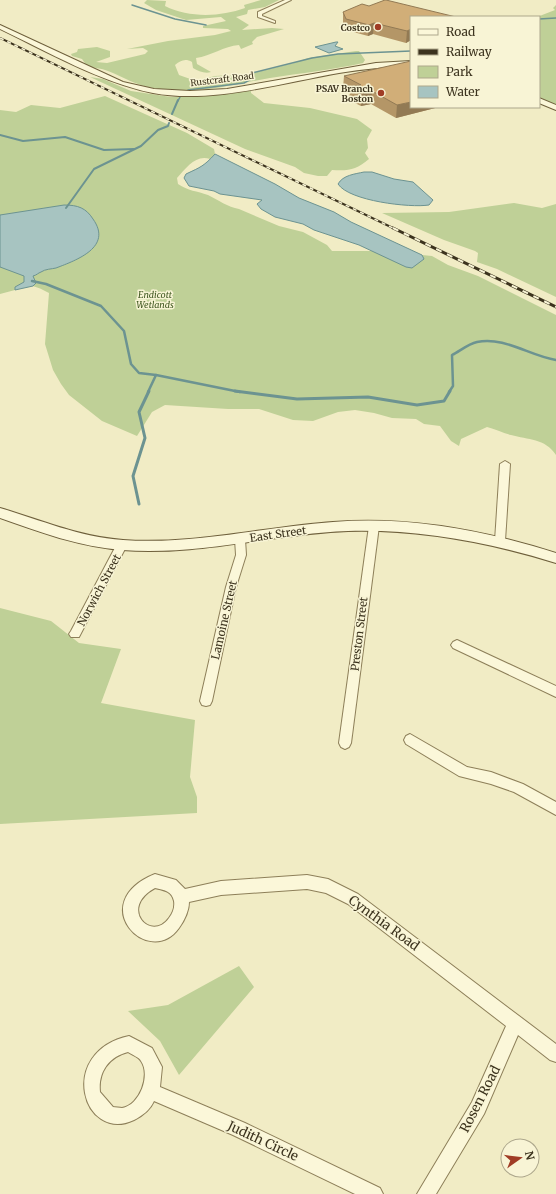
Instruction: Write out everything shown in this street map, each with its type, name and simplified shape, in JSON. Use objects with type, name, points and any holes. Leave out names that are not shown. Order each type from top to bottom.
[{"type":"main road","name":"Rustcraft Road","points":[[0,27],[121,83],[140,89],[164,93],[185,94],[218,92],[371,66],[410,63]]},
{"type":"main road","points":[[540,100],[556,108]]},
{"type":"main road","name":"East Street","points":[[0,513],[83,539],[122,545],[188,544],[347,526],[417,527],[475,535],[524,546],[556,558]]},
{"type":"street","points":[[272,22],[260,17],[260,13],[289,0]]},
{"type":"street","points":[[500,541],[505,464]]},
{"type":"street","name":"Preston Street","points":[[346,743],[374,526]]},
{"type":"street","name":"Lamoine Street","points":[[206,701],[231,588],[241,555],[240,539]]},
{"type":"street","name":"Norwich Street","points":[[75,634],[122,545]]},
{"type":"street","points":[[457,645],[556,692]]},
{"type":"street","points":[[410,740],[464,772],[492,778],[518,788],[556,809]]},
{"type":"street","name":"Cynthia Road","points":[[181,897],[221,888],[307,882],[328,886],[353,899],[556,1054]]},
{"type":"street","name":"Rosen Road","points":[[426,1194],[478,1108],[516,1022]]},
{"type":"street","points":[[129,1044],[138,1046],[151,1060],[154,1081],[151,1092],[145,1102],[132,1113],[117,1116],[107,1114],[94,1098],[92,1087],[96,1065],[103,1055],[111,1048],[129,1044]]},
{"type":"street","name":"Judith Circle","points":[[151,1092],[239,1129],[374,1194]]},
{"type":"green space","points":[[147,0],[166,1],[165,6],[174,10],[184,13],[205,15],[235,11],[245,8],[244,5],[261,0],[279,0],[265,7],[248,10],[247,14],[236,17],[249,25],[242,30],[272,28],[284,29],[257,37],[252,42],[253,44],[241,49],[239,45],[233,46],[196,58],[197,64],[211,72],[209,73],[193,68],[192,62],[187,60],[181,61],[175,65],[179,75],[196,81],[215,76],[249,74],[308,58],[356,51],[359,51],[365,60],[363,63],[340,68],[270,78],[212,89],[183,91],[153,88],[141,85],[105,70],[87,66],[82,59],[72,56],[71,54],[77,52],[78,49],[97,47],[110,51],[110,57],[96,62],[107,63],[145,54],[148,51],[143,48],[127,49],[168,41],[215,35],[231,31],[228,29],[203,28],[203,26],[226,21],[221,17],[186,20],[156,10],[144,3]]},
{"type":"green space","points":[[556,5],[556,105],[540,97],[540,16],[555,10],[553,8]]},
{"type":"green space","points":[[90,77],[103,79],[131,91],[171,97],[205,96],[251,90],[251,93],[264,103],[310,108],[357,119],[372,130],[367,139],[368,148],[365,153],[369,159],[356,168],[332,170],[327,176],[304,173],[295,167],[245,149]]},
{"type":"green space","name":"Endicott Wetlands","points":[[105,96],[187,133],[214,149],[215,154],[210,159],[200,158],[196,160],[177,178],[178,184],[185,188],[208,195],[227,205],[279,226],[303,232],[327,245],[332,251],[382,251],[432,256],[448,265],[478,276],[556,315],[556,455],[547,445],[536,440],[508,434],[487,427],[461,439],[459,446],[451,441],[440,426],[424,424],[416,419],[392,418],[355,410],[338,412],[313,421],[293,420],[259,409],[228,409],[165,405],[152,412],[137,436],[102,421],[69,395],[53,370],[45,344],[49,293],[37,287],[24,285],[15,287],[15,290],[0,294],[0,110],[16,112],[31,105],[60,108]]},
{"type":"green space","points":[[514,203],[542,208],[556,204],[556,297],[497,269],[477,262],[478,253],[475,251],[444,240],[382,213],[449,212]]},
{"type":"green space","points":[[0,608],[51,621],[79,643],[121,649],[101,703],[195,720],[190,777],[197,797],[197,813],[0,824]]},
{"type":"green space","points":[[239,966],[254,987],[179,1075],[160,1041],[128,1011],[168,1005]]},
{"type":"water","points":[[338,42],[335,46],[343,49],[329,53],[315,47]]},
{"type":"water","points":[[215,154],[275,184],[299,198],[334,212],[351,222],[422,255],[424,259],[412,268],[406,267],[359,245],[314,230],[303,224],[275,217],[261,209],[257,204],[262,200],[220,194],[214,191],[189,186],[184,178],[186,174],[202,166]]},
{"type":"water","points":[[364,172],[372,172],[394,179],[413,182],[433,200],[429,205],[420,206],[380,202],[354,195],[344,190],[338,184],[346,177]]},
{"type":"water","points":[[64,205],[81,208],[90,215],[98,229],[99,237],[96,245],[90,251],[73,261],[56,268],[44,270],[33,276],[36,283],[33,286],[15,290],[15,287],[24,282],[24,276],[0,267],[0,215]]},
{"type":"building","points":[[385,0],[452,16],[410,16],[410,30],[407,31],[374,23],[369,25],[346,19],[343,12],[362,4],[369,6]]},
{"type":"building","points":[[410,61],[410,102],[397,105],[372,91],[362,94],[350,87],[361,85],[344,76]]},
{"type":"waterway","points":[[132,5],[175,19],[206,25]]},
{"type":"waterway","points":[[540,19],[556,18]]},
{"type":"waterway","points":[[188,90],[244,83],[251,79],[252,73],[312,58],[338,54],[410,51]]},
{"type":"waterway","points":[[178,101],[180,97]]},
{"type":"waterway","points":[[172,114],[178,100]]},
{"type":"waterway","points":[[66,208],[94,169],[141,146],[158,130],[168,126],[169,123]]},
{"type":"waterway","points":[[0,135],[23,141],[65,137],[104,150],[134,149]]},
{"type":"waterway","points":[[32,281],[46,284],[101,306],[124,331],[131,364],[139,373],[156,375]]},
{"type":"waterway","points":[[449,392],[453,386],[452,355],[477,342],[487,341],[507,344],[546,358],[556,360]]},
{"type":"waterway","points":[[148,392],[156,375]]},
{"type":"waterway","points":[[156,375],[235,391]]},
{"type":"waterway","points":[[139,504],[133,476],[145,438],[139,412],[149,391]]},
{"type":"waterway","points":[[235,391],[297,399],[368,397],[417,405],[444,401],[450,391]]},
{"type":"waterway","points":[[235,391],[240,392]]},
{"type":"railway","points":[[0,38],[395,229]]},
{"type":"railway","points":[[393,228],[556,307]]},
{"type":"place","name":"Costco","points":[[378,27]]},
{"type":"place","name":"PSAV Branch Boston","points":[[381,93]]}]
